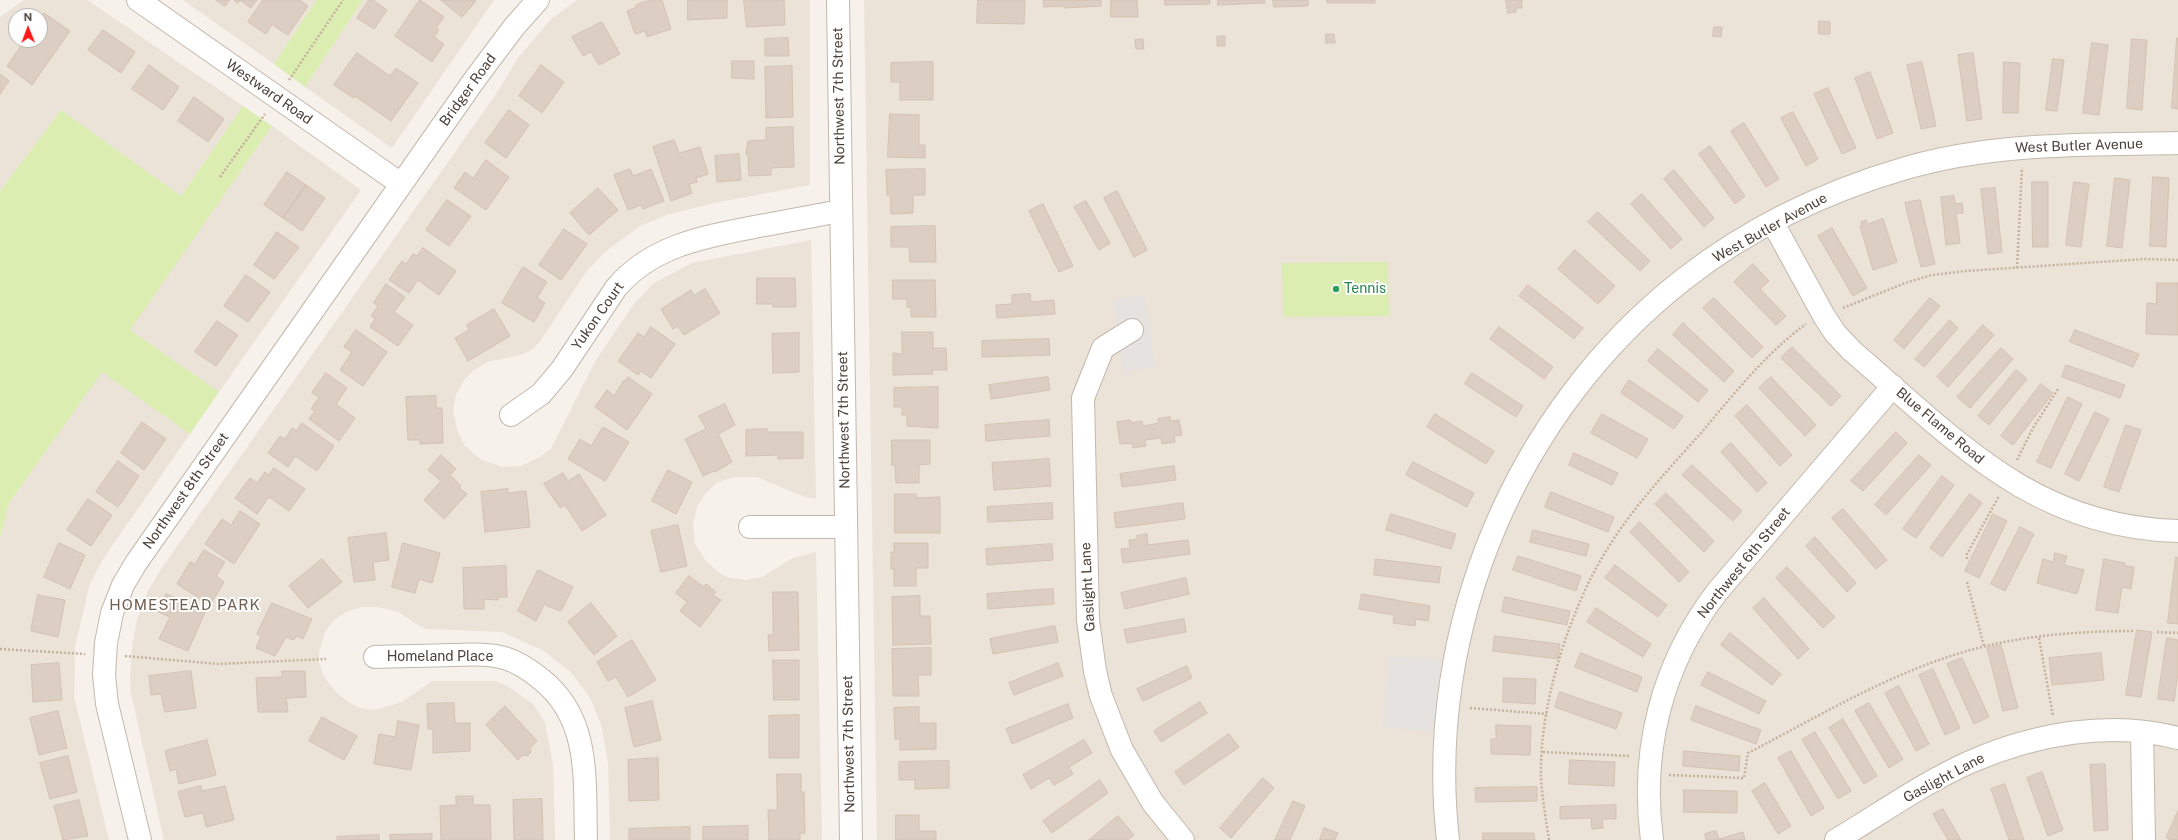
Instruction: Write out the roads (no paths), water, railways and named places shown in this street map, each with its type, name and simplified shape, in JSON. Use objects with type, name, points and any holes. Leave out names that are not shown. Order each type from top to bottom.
[{"type":"street","name":"Westward Road","points":[[138,0],[401,184]]},
{"type":"street","name":"Bridger Road","points":[[401,184],[502,42],[538,0]]},
{"type":"street","name":"Northwest 7th Street","points":[[838,0],[851,840]]},
{"type":"street","name":"West Butler Avenue","points":[[1448,840],[1444,773],[1448,706],[1460,634],[1478,569],[1511,492],[1528,459],[1555,416],[1586,375],[1611,347],[1656,302],[1704,264],[1738,242],[1840,190],[1909,167],[1959,156],[2023,147],[2178,143]]},
{"type":"street","name":"Northwest 8th Street","points":[[140,840],[105,689],[106,643],[117,599],[136,563],[401,184]]},
{"type":"street","name":"Yukon Court","points":[[511,415],[541,394],[562,369],[616,288],[626,276],[658,254],[699,238],[841,211]]},
{"type":"street","name":"Blue Flame Road","points":[[1774,223],[1835,333],[1852,351],[1978,460],[2003,477],[2041,498],[2095,519],[2133,527],[2178,531]]},
{"type":"street","name":"Gaslight Lane","points":[[1132,330],[1103,348],[1083,398],[1086,569],[1089,626],[1095,671],[1101,696],[1122,750],[1153,803],[1183,840]]},
{"type":"street","name":"Northwest 6th Street","points":[[1652,840],[1649,765],[1656,717],[1667,679],[1680,650],[1701,614],[1721,587],[1893,386]]},
{"type":"street","points":[[750,527],[846,527]]},
{"type":"street","name":"Homeland Place","points":[[375,657],[475,655],[499,657],[527,669],[545,682],[563,700],[575,723],[579,735],[584,758],[586,840]]},
{"type":"street","name":"Gaslight Lane","points":[[1836,840],[1946,774],[1970,762],[2019,744],[2056,736],[2109,730],[2142,732],[2178,738]]},
{"type":"street","points":[[2142,732],[2144,840]]},
{"type":"place","name":"Tennis","points":[[1336,289]]},
{"type":"district","name":"HOMESTEAD PARK","points":[[185,605]]}]
